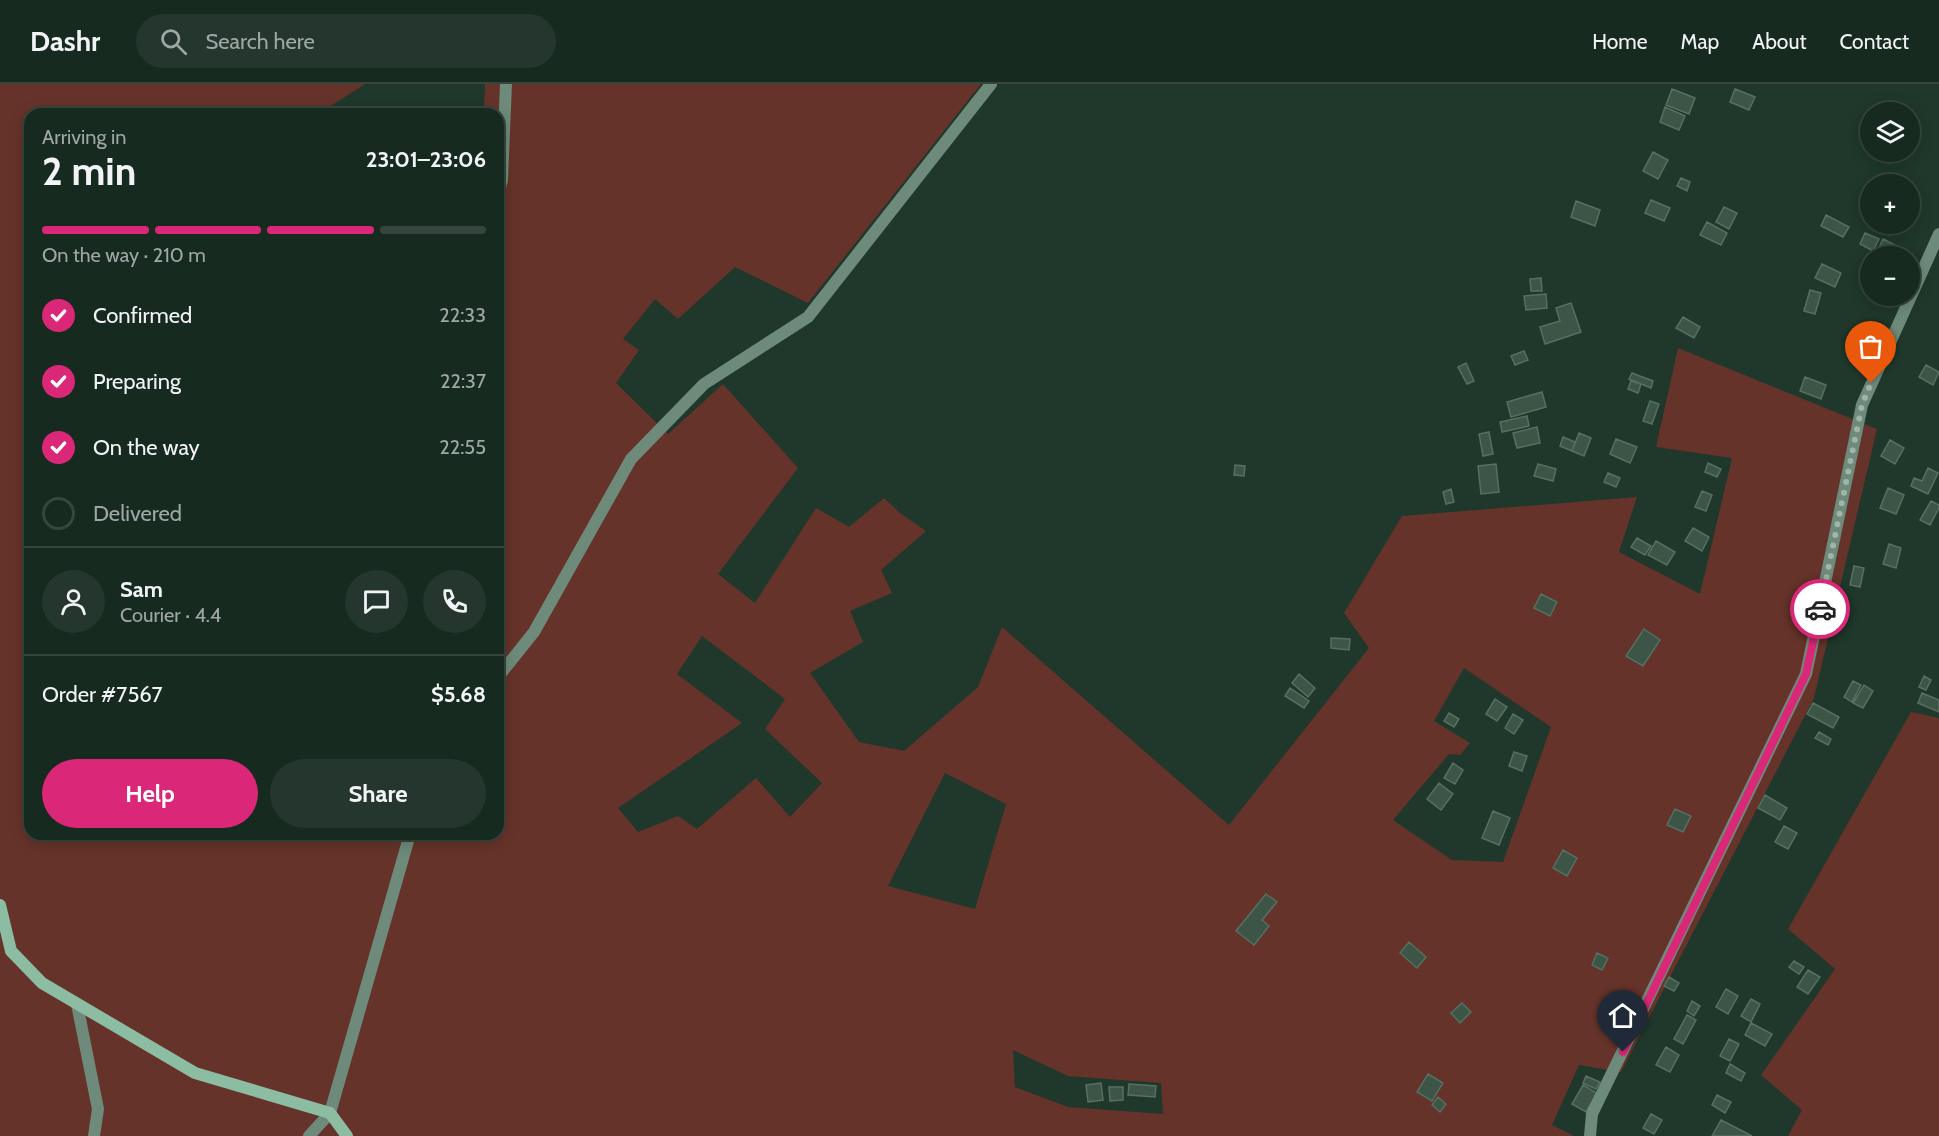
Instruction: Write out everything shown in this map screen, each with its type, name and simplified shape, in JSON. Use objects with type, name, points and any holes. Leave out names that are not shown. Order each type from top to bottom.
[{"type":"street","points":[[504,132],[506,84]]},
{"type":"street","points":[[504,670],[534,632],[631,459],[704,384],[808,317],[991,84]]},
{"type":"street","points":[[1590,1136],[1592,1114],[1806,674],[1862,405],[1939,234]]},
{"type":"street","points":[[309,1136],[330,1113],[408,840]]},
{"type":"street","points":[[0,904],[10,951],[42,983],[195,1073],[330,1113],[347,1136]]},
{"type":"street","points":[[77,1004],[98,1109],[94,1136]]},
{"type":"shaded area","points":[[0,84],[365,84],[328,108],[24,108],[24,840],[504,840],[504,108],[484,108],[485,84],[981,84],[808,303],[735,267],[678,319],[655,299],[623,339],[639,350],[616,383],[668,434],[723,384],[798,468],[718,574],[755,603],[816,508],[849,527],[884,498],[900,513],[926,531],[881,570],[892,593],[850,611],[863,642],[810,673],[859,742],[904,751],[978,687],[1002,627],[1229,825],[1369,648],[1344,613],[1402,516],[1637,497],[1619,552],[1700,594],[1732,458],[1656,447],[1678,348],[1877,429],[1814,698],[1621,1072],[1579,1065],[1552,1125],[1574,1136],[0,1136]],"holes":[[[702,636],[785,699],[765,729],[822,783],[790,817],[756,778],[697,829],[678,816],[638,832],[618,808],[742,723],[677,674]],[[1464,668],[1551,727],[1503,862],[1452,860],[1393,820],[1449,754],[1460,755],[1470,743],[1434,721]],[[945,773],[1006,804],[975,909],[888,886]],[[1013,1050],[1068,1076],[1161,1083],[1163,1114],[1068,1107],[1015,1087]]]},
{"type":"shaded area","points":[[1911,712],[1939,718],[1939,1136],[1788,1136],[1802,1110],[1761,1075],[1835,969],[1788,929]]},
{"type":"building","points":[[1672,89],[1695,98],[1689,114],[1666,105]]},
{"type":"building","points":[[1735,89],[1755,97],[1749,110],[1730,102]]},
{"type":"building","points":[[1665,107],[1685,116],[1679,130],[1660,122]]},
{"type":"building","points":[[1653,152],[1668,160],[1658,179],[1643,171]]},
{"type":"building","points":[[1681,178],[1690,182],[1687,191],[1677,186]]},
{"type":"building","points":[[1651,200],[1670,208],[1664,221],[1645,213]]},
{"type":"building","points":[[1576,201],[1600,210],[1595,226],[1571,217]]},
{"type":"building","points":[[1724,207],[1737,213],[1729,229],[1716,222]]},
{"type":"building","points":[[1826,215],[1849,227],[1843,237],[1821,226]]},
{"type":"building","points":[[1707,222],[1727,233],[1721,245],[1700,235]]},
{"type":"building","points":[[1865,234],[1879,239],[1876,246],[1860,244]]},
{"type":"building","points":[[1883,239],[1897,246],[1880,246]]},
{"type":"building","points":[[1822,264],[1841,273],[1835,287],[1815,278]]},
{"type":"building","points":[[1541,278],[1542,291],[1531,291],[1530,279]]},
{"type":"building","points":[[1810,290],[1821,293],[1815,314],[1804,311]]},
{"type":"building","points":[[1546,294],[1547,308],[1526,310],[1524,296]]},
{"type":"building","points":[[1571,303],[1581,332],[1545,344],[1540,327],[1560,321],[1556,308]]},
{"type":"building","points":[[1683,317],[1700,327],[1694,338],[1676,328]]},
{"type":"building","points":[[1524,351],[1528,360],[1515,365],[1511,356]]},
{"type":"building","points":[[1466,363],[1474,381],[1467,384],[1458,367]]},
{"type":"building","points":[[1926,365],[1939,372],[1933,385],[1919,377]]},
{"type":"building","points":[[1632,373],[1653,381],[1651,388],[1629,379]]},
{"type":"building","points":[[1805,377],[1826,385],[1821,399],[1800,391]]},
{"type":"building","points":[[1631,381],[1641,384],[1638,393],[1628,389]]},
{"type":"building","points":[[1542,392],[1546,407],[1511,417],[1507,402]]},
{"type":"building","points":[[1650,401],[1659,404],[1652,424],[1643,421]]},
{"type":"building","points":[[1527,416],[1529,426],[1502,432],[1500,422]]},
{"type":"building","points":[[1537,427],[1540,443],[1517,448],[1513,433]]},
{"type":"building","points":[[1489,432],[1493,454],[1483,456],[1479,434]]},
{"type":"building","points":[[1579,433],[1591,438],[1584,456],[1572,451]]},
{"type":"building","points":[[1563,437],[1575,442],[1572,451],[1560,446]]},
{"type":"building","points":[[1616,439],[1637,447],[1630,463],[1610,454]]},
{"type":"building","points":[[1890,440],[1904,448],[1895,464],[1881,456]]},
{"type":"building","points":[[1708,463],[1721,469],[1717,477],[1705,472]]},
{"type":"building","points":[[1496,464],[1499,492],[1481,494],[1478,466]]},
{"type":"building","points":[[1538,464],[1556,469],[1553,481],[1534,476]]},
{"type":"building","points":[[1235,465],[1245,466],[1244,476],[1234,475]]},
{"type":"building","points":[[1928,468],[1938,473],[1928,494],[1911,486],[1914,478],[1922,481]]},
{"type":"building","points":[[1608,473],[1620,478],[1616,487],[1604,482]]},
{"type":"building","points":[[1888,488],[1904,495],[1896,514],[1880,508]]},
{"type":"building","points":[[1451,489],[1454,502],[1446,504],[1443,492]]},
{"type":"building","points":[[1702,491],[1712,495],[1706,511],[1695,507]]},
{"type":"building","points":[[1931,501],[1939,505],[1939,508],[1930,525],[1920,520]]},
{"type":"building","points":[[1693,528],[1709,537],[1702,551],[1685,541]]},
{"type":"building","points":[[1637,538],[1651,546],[1645,555],[1631,547]]},
{"type":"building","points":[[1656,541],[1675,552],[1667,565],[1648,555]]},
{"type":"building","points":[[1889,544],[1901,548],[1896,568],[1883,564]]},
{"type":"building","points":[[1854,566],[1864,568],[1860,587],[1850,585]]},
{"type":"building","points":[[1541,594],[1557,602],[1550,616],[1534,608]]},
{"type":"building","points":[[1644,629],[1660,640],[1643,666],[1626,656]]},
{"type":"building","points":[[1331,638],[1350,639],[1349,650],[1331,648]]},
{"type":"building","points":[[1299,674],[1315,688],[1308,697],[1292,683]]},
{"type":"building","points":[[1924,676],[1931,680],[1926,690],[1919,687]]},
{"type":"building","points":[[1853,681],[1861,685],[1852,702],[1844,697]]},
{"type":"building","points":[[1864,685],[1873,691],[1863,708],[1853,703]]},
{"type":"building","points":[[1290,688],[1309,701],[1304,708],[1285,696]]},
{"type":"building","points":[[1922,693],[1939,700],[1939,712],[1918,703]]},
{"type":"building","points":[[1495,699],[1507,707],[1497,721],[1486,714]]},
{"type":"building","points":[[1813,703],[1839,717],[1833,728],[1807,714]]},
{"type":"building","points":[[1449,713],[1459,719],[1454,727],[1444,721]]},
{"type":"building","points":[[1513,714],[1523,720],[1514,734],[1505,728]]},
{"type":"building","points":[[1819,732],[1831,739],[1828,745],[1815,738]]},
{"type":"building","points":[[1514,752],[1527,756],[1522,771],[1509,766]]},
{"type":"building","points":[[1453,763],[1463,770],[1455,784],[1444,778]]},
{"type":"building","points":[[1439,783],[1453,794],[1441,810],[1427,799]]},
{"type":"building","points":[[1765,795],[1787,808],[1780,820],[1758,808]]},
{"type":"building","points":[[1675,809],[1691,816],[1683,832],[1667,825]]},
{"type":"building","points":[[1493,811],[1510,818],[1499,845],[1482,838]]},
{"type":"building","points":[[1784,826],[1797,833],[1788,849],[1775,842]]},
{"type":"building","points":[[1563,850],[1577,858],[1567,876],[1553,868]]},
{"type":"building","points":[[1266,894],[1277,902],[1262,920],[1269,926],[1254,945],[1236,931]]},
{"type":"building","points":[[1409,942],[1426,957],[1417,968],[1400,953]]},
{"type":"building","points":[[1597,953],[1608,958],[1602,970],[1592,965]]},
{"type":"building","points":[[1794,961],[1804,967],[1799,974],[1789,967]]},
{"type":"building","points":[[1808,970],[1820,977],[1808,994],[1797,987]]},
{"type":"building","points":[[1669,977],[1679,983],[1674,991],[1664,986]]},
{"type":"building","points":[[1726,989],[1738,996],[1728,1014],[1716,1007]]},
{"type":"building","points":[[1751,999],[1760,1004],[1751,1022],[1741,1016]]},
{"type":"building","points":[[1692,1001],[1700,1006],[1694,1016],[1687,1011]]},
{"type":"building","points":[[1462,1003],[1471,1012],[1460,1023],[1451,1013]]},
{"type":"building","points":[[1687,1015],[1696,1020],[1683,1044],[1674,1039]]},
{"type":"building","points":[[1751,1023],[1772,1034],[1765,1046],[1745,1035]]},
{"type":"building","points":[[1729,1039],[1739,1044],[1730,1061],[1720,1056]]},
{"type":"building","points":[[1666,1047],[1679,1055],[1670,1072],[1656,1065]]},
{"type":"building","points":[[1730,1064],[1745,1073],[1741,1081],[1726,1073]]},
{"type":"building","points":[[1428,1074],[1443,1083],[1432,1101],[1417,1092]]},
{"type":"building","points":[[1586,1076],[1600,1082],[1596,1089],[1583,1083]]},
{"type":"building","points":[[1101,1083],[1103,1100],[1088,1102],[1086,1085]]},
{"type":"building","points":[[1129,1084],[1156,1086],[1155,1097],[1128,1095]]},
{"type":"building","points":[[1583,1085],[1597,1093],[1586,1112],[1572,1104]]},
{"type":"building","points":[[1109,1087],[1123,1087],[1123,1100],[1110,1101]]},
{"type":"building","points":[[1717,1095],[1731,1102],[1725,1113],[1712,1105]]},
{"type":"building","points":[[1438,1097],[1446,1104],[1440,1112],[1432,1105]]},
{"type":"building","points":[[1651,1114],[1662,1120],[1654,1134],[1643,1128]]},
{"type":"building","points":[[1721,1120],[1752,1136],[1712,1136]]},
{"type":"way so far","points":[[1820,609],[1862,405],[1871,383]]},
{"type":"route","points":[[1623,1052],[1806,674],[1820,609]]}]
